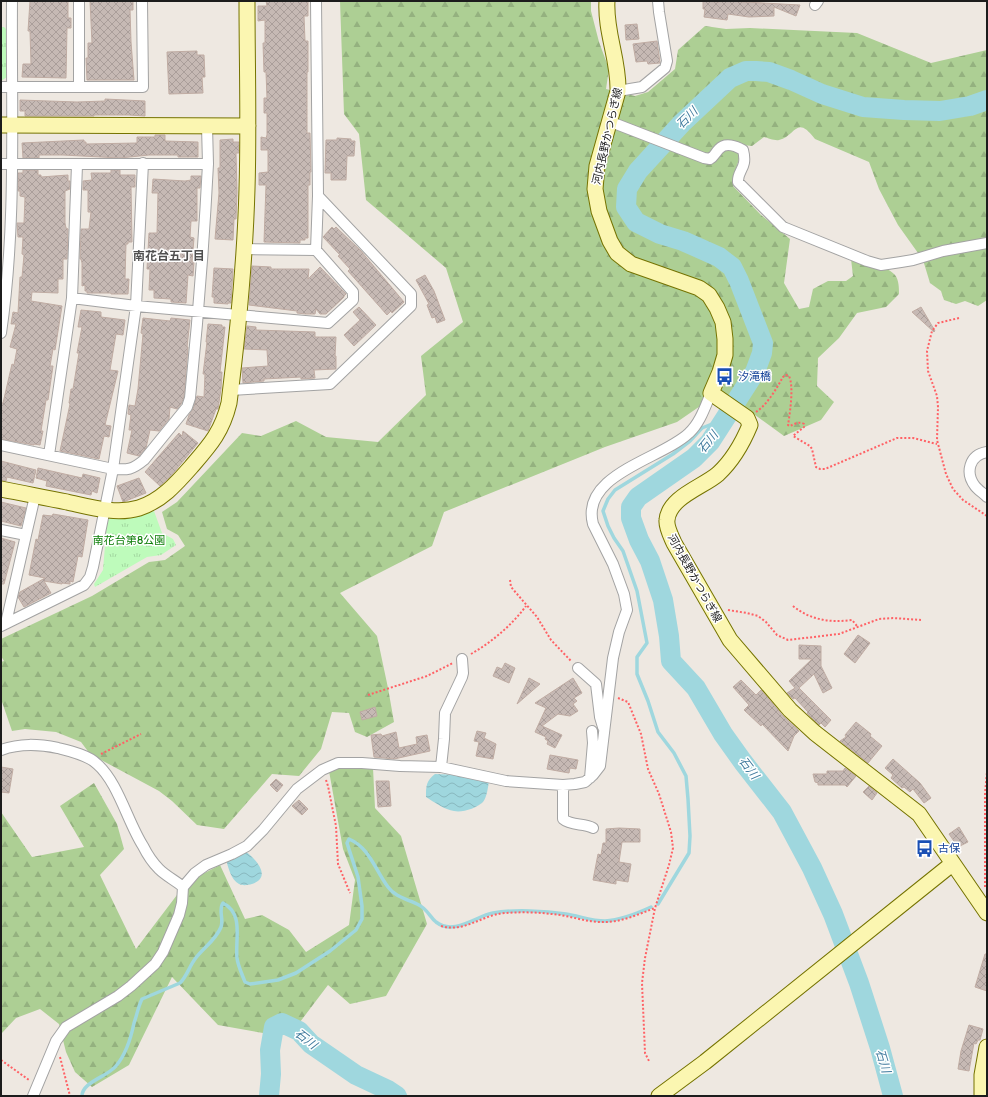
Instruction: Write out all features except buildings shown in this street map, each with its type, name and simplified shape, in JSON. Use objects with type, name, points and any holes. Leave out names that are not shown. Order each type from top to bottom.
[{"type":"street","points":[[1,333],[9,258],[13,164],[7,125],[12,86],[6,21],[12,1]]},
{"type":"street","points":[[79,1],[80,86]]},
{"type":"street","points":[[1,86],[143,87],[142,1]]},
{"type":"street","points":[[1,489],[104,510],[139,508],[155,501],[167,492],[213,442],[221,428],[226,416],[231,390],[244,249],[248,126],[247,1]]},
{"type":"street","points":[[72,298],[136,306],[328,323],[354,300],[353,292],[316,250],[318,196],[316,1]]},
{"type":"street","name":"河内長野かつらぎ線","points":[[607,1],[607,19],[618,78],[618,91],[614,123],[597,166],[595,189],[599,211],[606,231],[617,253],[631,264],[699,288],[709,295],[723,322],[725,339],[724,355],[713,394]]},
{"type":"street","points":[[618,91],[642,87],[665,68],[668,61],[658,1]]},
{"type":"street","points":[[614,123],[704,158],[710,159],[719,148],[728,145],[736,146],[743,150],[745,158],[744,166],[738,182],[783,227],[867,261],[881,265],[987,243]]},
{"type":"street","points":[[7,125],[248,126]]},
{"type":"street","points":[[1,445],[113,469],[127,470],[135,467],[144,460],[187,407],[190,398],[199,312],[208,164],[208,126]]},
{"type":"street","points":[[4,625],[84,585],[90,577],[113,469],[136,306],[143,163]]},
{"type":"street","points":[[1,164],[208,164]]},
{"type":"street","points":[[48,455],[72,298],[77,165]]},
{"type":"street","points":[[231,390],[330,384],[411,306],[411,294],[318,196]]},
{"type":"street","points":[[244,249],[316,250]]},
{"type":"street","points":[[34,1096],[56,1041],[66,1027],[118,996],[131,986],[154,964],[163,952],[182,903],[183,887],[195,873],[206,865],[232,854],[246,846],[264,830],[297,789],[322,770],[338,763],[362,763],[441,767],[506,781],[563,785],[585,782],[590,778],[600,766],[616,643],[627,610],[624,594],[613,564],[593,524],[592,518],[595,497],[606,483],[689,433],[713,394],[748,420]]},
{"type":"street","name":"河内長野かつらぎ線","points":[[748,420],[750,425],[748,430],[734,455],[718,474],[679,500],[670,509],[666,521],[674,543],[730,640],[790,710],[815,733],[919,814],[987,913]]},
{"type":"street","points":[[987,452],[976,456],[970,464],[969,472],[975,487],[987,497]]},
{"type":"street","points":[[4,625],[36,496]]},
{"type":"street","points":[[1,530],[26,535]]},
{"type":"street","points":[[441,767],[445,713],[462,677],[462,659]]},
{"type":"street","points":[[578,668],[596,684],[600,717],[605,731]]},
{"type":"street","points":[[590,778],[593,743],[592,731]]},
{"type":"street","points":[[1,750],[12,746],[27,744],[48,746],[63,749],[91,759],[97,763],[107,774],[142,846],[159,869],[183,887]]},
{"type":"street","points":[[563,785],[563,819],[569,822],[589,825],[593,828]]},
{"type":"street","points":[[659,1096],[885,919],[952,864]]},
{"type":"street","points":[[982,1096],[982,1075],[987,1047]]},
{"type":"path","points":[[959,318],[938,323],[932,331],[927,351],[928,371],[937,396],[937,444],[946,474],[954,489],[963,500],[987,516]]},
{"type":"path","points":[[748,420],[761,409],[773,394],[783,377],[786,375],[789,376],[791,383],[788,425],[790,426],[796,423],[804,424],[804,427],[793,436],[810,446],[814,453],[816,467],[820,469],[825,469],[896,438],[913,438],[937,444]]},
{"type":"path","points":[[510,580],[511,587],[537,617],[551,640],[578,668]]},
{"type":"path","points":[[793,606],[805,614],[820,620],[832,622],[852,620],[858,627]]},
{"type":"path","points":[[713,612],[719,610],[733,610],[758,616],[766,622],[777,635],[788,640],[839,634],[879,619],[893,618],[921,620]]},
{"type":"path","points":[[610,696],[628,702],[633,713],[641,734],[648,769],[659,794],[671,832],[673,848],[655,908],[645,958],[642,983],[645,1053],[649,1061]]},
{"type":"path","points":[[91,759],[141,734]]},
{"type":"path","points":[[322,770],[333,807],[336,826],[338,864],[350,893]]},
{"type":"path","points":[[985,887],[987,772]]},
{"type":"path","points":[[441,926],[449,929],[460,928],[493,915],[507,913],[551,914],[595,922],[607,922],[622,920],[655,908]]},
{"type":"path","points":[[56,1041],[70,1096]]},
{"type":"path","points":[[1,1060],[38,1085]]},
{"type":"green space","points":[[340,1],[591,1],[591,11],[599,42],[609,69],[606,89],[635,96],[648,92],[675,69],[678,50],[705,26],[726,29],[750,28],[857,33],[931,63],[987,50],[987,300],[978,306],[965,301],[956,304],[944,300],[941,291],[930,283],[923,260],[898,225],[879,189],[869,162],[815,139],[804,128],[800,127],[785,138],[779,140],[764,137],[752,146],[743,145],[733,186],[761,215],[790,239],[784,283],[799,309],[809,307],[813,289],[828,281],[846,281],[853,276],[851,259],[886,268],[895,275],[898,282],[899,294],[886,307],[857,313],[839,338],[818,358],[817,386],[834,402],[821,420],[784,436],[722,391],[677,422],[605,447],[444,512],[432,546],[340,593],[377,636],[394,722],[367,737],[355,732],[349,713],[332,712],[321,749],[299,776],[272,774],[224,829],[197,825],[172,801],[159,791],[90,754],[81,742],[56,732],[25,729],[12,731],[1,699],[1,662],[4,661],[1,656],[1,639],[92,596],[149,562],[165,560],[185,546],[178,535],[167,529],[162,512],[177,502],[242,433],[261,436],[296,421],[326,437],[378,442],[426,395],[421,356],[463,322],[446,268],[366,200],[359,134],[344,114]]},
{"type":"green space","points":[[1,27],[4,27],[8,31],[7,77],[1,81]]},
{"type":"green space","name":"南花台第8公園","points":[[154,511],[162,533],[173,539],[176,545],[161,555],[147,557],[95,587],[94,584],[103,570],[107,521],[111,517],[132,516]]},
{"type":"green space","points":[[340,766],[373,768],[375,808],[401,836],[427,924],[386,996],[350,1004],[328,985],[300,1022],[263,1033],[218,1025],[172,977],[129,1065],[92,1087],[75,1072],[66,1052],[59,1024],[40,1009],[16,1018],[1,1034],[1,812],[32,857],[84,847],[60,806],[94,783],[117,824],[124,849],[100,875],[136,949],[183,887],[193,879],[220,865],[245,919],[262,915],[289,930],[306,952],[349,925],[355,880],[343,849],[329,771]]},
{"type":"water","points":[[435,774],[461,775],[489,781],[483,802],[465,811],[454,811],[443,807],[426,797],[427,784]]},
{"type":"water","points":[[245,851],[253,858],[262,872],[258,881],[252,884],[244,885],[239,884],[234,880],[230,873],[226,859]]},
{"type":"waterway","name":"石川","points":[[893,1096],[880,1048],[859,983],[833,914],[812,868],[782,812],[723,734],[696,688],[671,661],[669,636],[663,600],[650,561],[639,540],[631,518],[631,507],[638,497],[694,458],[710,442],[755,372],[762,353],[763,343],[732,267],[719,257],[683,241],[660,234],[636,222],[626,207],[627,189],[638,171],[682,123],[730,78],[746,71],[769,72],[822,94],[863,107],[940,111],[970,106],[987,100]]},
{"type":"waterway","points":[[658,904],[689,853],[690,836],[686,776],[674,753],[658,732],[637,674],[637,657],[647,643],[637,591],[623,551],[614,538],[603,511],[608,499],[615,490],[673,454],[690,441],[702,428],[727,418]]},
{"type":"waterway","points":[[82,1096],[83,1091],[90,1083],[112,1070],[120,1061],[128,1046],[142,999],[180,983],[198,955],[219,932],[222,924],[221,909],[223,903],[234,913],[237,927],[239,967],[245,982],[250,984],[278,980],[296,973],[330,951],[356,930],[362,919],[362,906],[358,877],[347,843],[349,839],[362,848],[372,860],[391,891],[398,896],[422,907],[436,922],[443,926],[457,926],[493,913],[510,911],[558,913],[605,921],[628,916],[651,907]]},
{"type":"waterway","name":"石川","points":[[269,1096],[271,1074],[270,1050],[274,1027],[282,1023],[299,1031],[311,1044],[356,1075],[388,1090],[397,1096]]},
{"type":"place","name":"汐滝橋","points":[[725,376]]},
{"type":"place","name":"古保","points":[[925,848]]},
{"type":"district","name":"南花台五丁目","points":[[169,256]]}]
